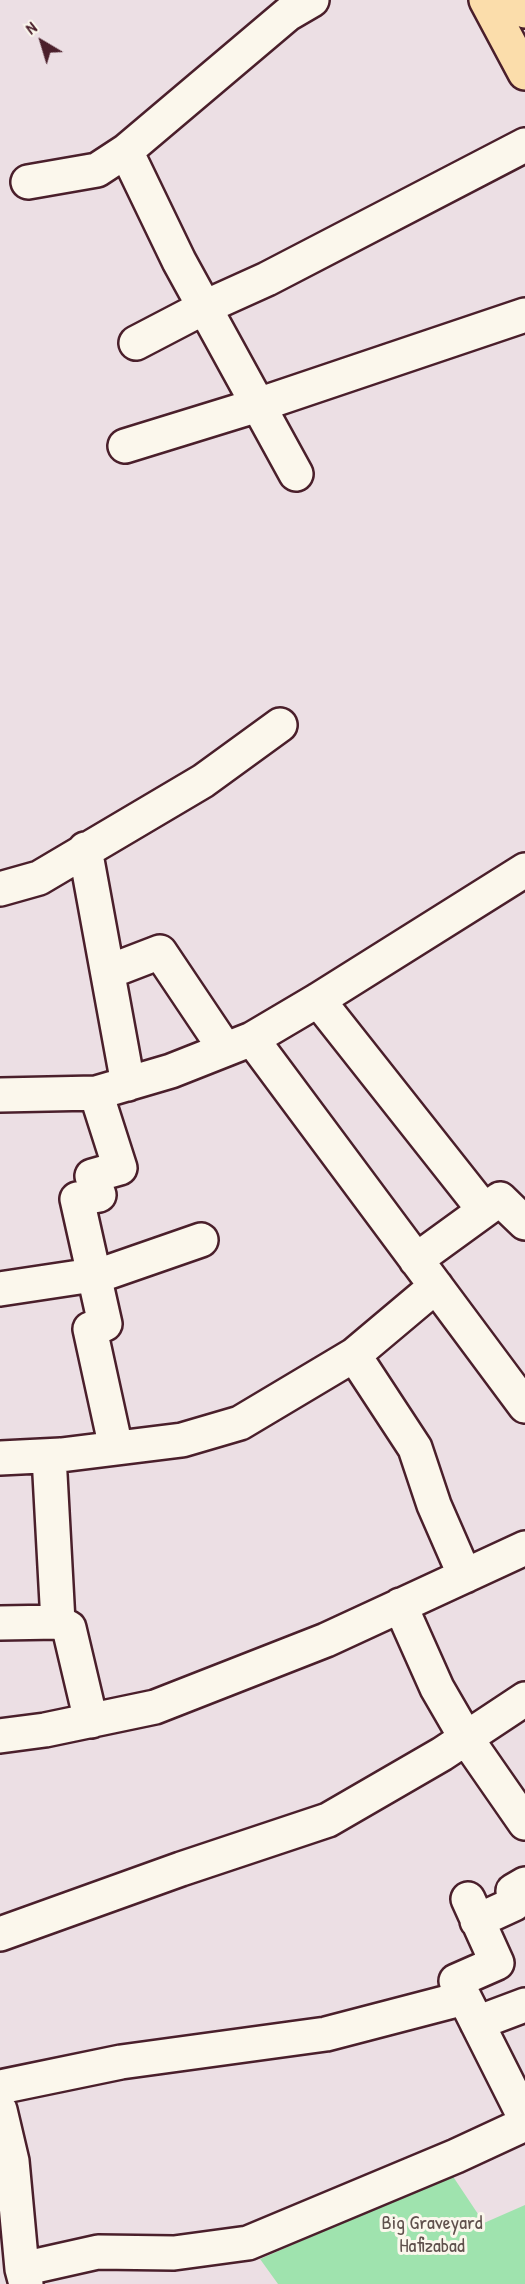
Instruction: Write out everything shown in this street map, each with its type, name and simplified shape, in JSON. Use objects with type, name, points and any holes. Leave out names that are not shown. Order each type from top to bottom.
[{"type":"main road","points":[[486,0],[525,73]]},
{"type":"main road","points":[[519,0],[525,11]]},
{"type":"street","points":[[28,182],[98,170],[126,151],[288,14],[312,0]]},
{"type":"street","points":[[136,343],[205,307],[267,279],[525,145]]},
{"type":"street","points":[[126,151],[179,261],[296,474]]},
{"type":"street","points":[[125,446],[258,405],[525,315]]},
{"type":"street","points":[[0,889],[39,878],[203,781],[280,725]]},
{"type":"street","points":[[85,849],[128,1084]]},
{"type":"street","points":[[0,1095],[96,1093],[171,1071],[238,1044],[318,1000],[525,870]]},
{"type":"street","points":[[108,972],[160,952],[416,1260],[525,1406]]},
{"type":"street","points":[[318,1000],[484,1210]]},
{"type":"street","points":[[96,1093],[120,1168],[92,1176],[99,1195],[77,1199],[105,1324],[90,1329],[116,1448]]},
{"type":"street","points":[[416,1260],[500,1199],[525,1223]]},
{"type":"street","points":[[0,1289],[106,1273],[201,1240]]},
{"type":"street","points":[[0,1458],[49,1456],[182,1440],[240,1424],[354,1355],[436,1286]]},
{"type":"street","points":[[354,1355],[415,1448],[434,1505],[465,1576]]},
{"type":"street","points":[[49,1456],[57,1622]]},
{"type":"street","points":[[0,1736],[45,1730],[156,1707],[326,1640],[525,1548]]},
{"type":"street","points":[[400,1605],[437,1688],[466,1738],[525,1823]]},
{"type":"street","points":[[0,1623],[57,1622],[69,1628],[91,1721]]},
{"type":"street","points":[[0,1934],[181,1869],[328,1820],[466,1738],[525,1699]]},
{"type":"street","points":[[525,1884],[513,1891],[514,1904],[473,1910],[497,1963],[456,1981],[525,2118]]},
{"type":"street","points":[[0,2087],[121,2062],[326,2034],[470,2010],[525,2005]]},
{"type":"street","points":[[0,2110],[12,2161],[24,2277],[98,2252],[174,2253],[248,2242],[456,2156],[525,2124]]},
{"type":"green space","name":"Big Graveyard Hafizabad","points":[[452,2175],[484,2223],[525,2205],[525,2284],[278,2284],[260,2259]]}]
